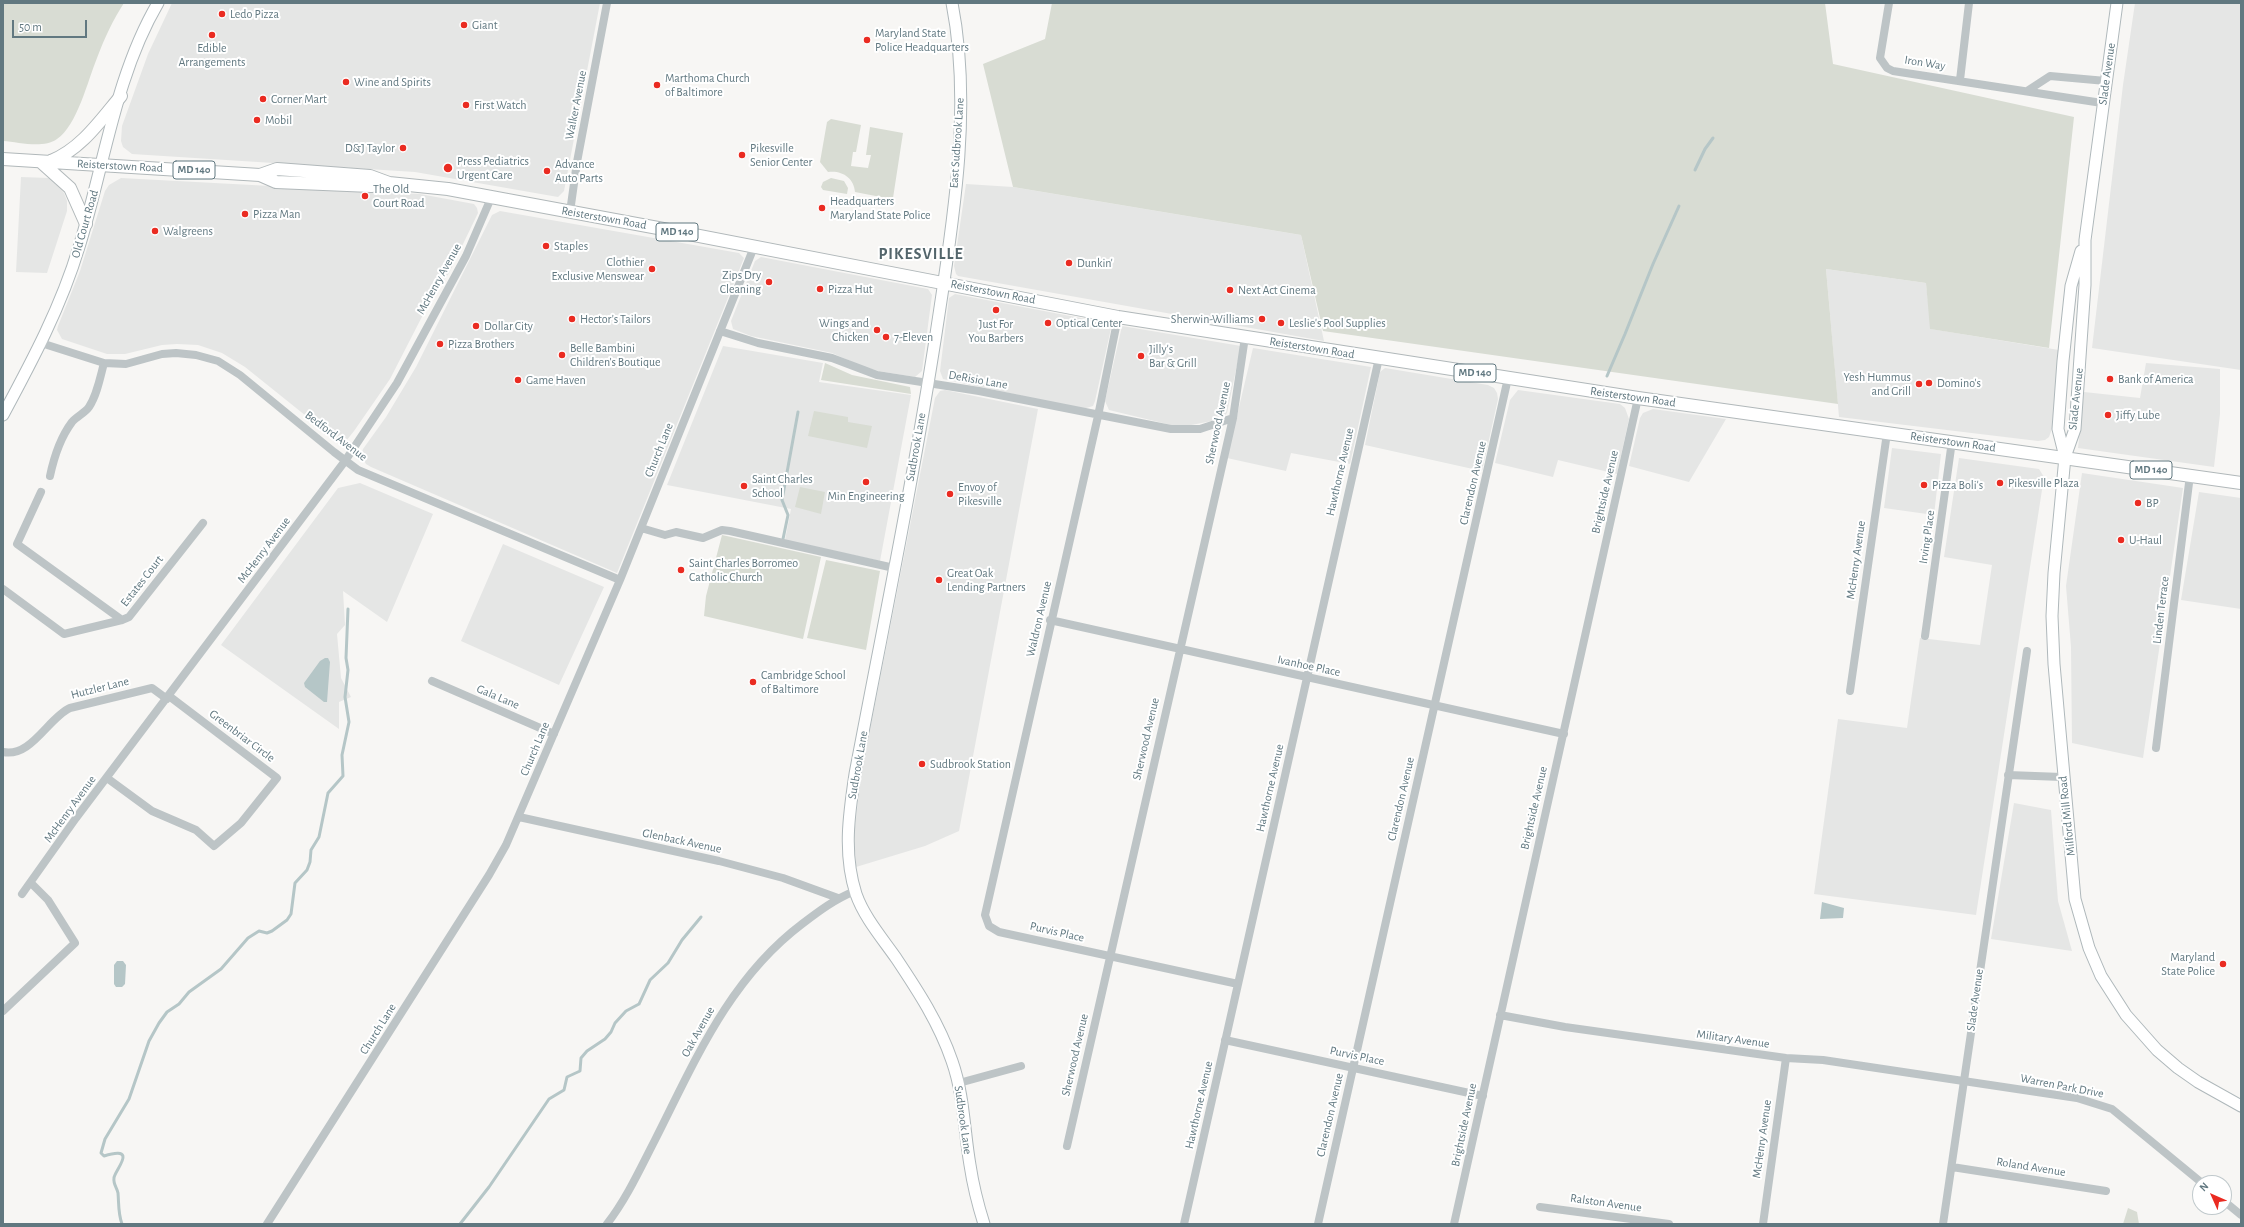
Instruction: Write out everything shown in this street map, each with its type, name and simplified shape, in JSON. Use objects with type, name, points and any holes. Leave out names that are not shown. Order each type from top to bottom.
[{"type":"main road","name":"Old Court Road","points":[[3,415],[41,343],[68,280],[86,224],[128,66],[158,3]]},
{"type":"main road","name":"East Sudbrook Lane","points":[[944,283],[957,166],[961,106],[958,48],[952,3]]},
{"type":"main road","name":"Slade Avenue","points":[[2065,457],[2075,428],[2085,285],[2085,240],[2102,103],[2117,3]]},
{"type":"main road","points":[[86,224],[70,188],[44,162],[66,155],[75,148],[121,96]]},
{"type":"main road","name":"Reisterstown Road","points":[[3,159],[260,175],[276,170],[370,176],[389,183],[448,189],[1118,317],[1638,398],[1952,441],[2241,483]]},
{"type":"main road","name":"Slade Avenue","points":[[2065,457],[2058,428],[2064,361],[2071,286],[2085,240]]},
{"type":"main road","name":"Sudbrook Lane","points":[[944,283],[928,384],[851,803],[848,845],[855,891],[864,910],[917,988],[936,1022],[950,1056],[963,1105],[970,1165],[984,1224]]},
{"type":"main road","name":"Milford Mill Road","points":[[2065,457],[2054,573],[2052,616],[2062,777],[2075,899],[2089,948],[2101,976],[2126,1016],[2157,1050],[2198,1082],[2241,1106]]},
{"type":"street","name":"Walker Avenue","points":[[570,212],[578,156],[607,3]]},
{"type":"street","name":"Iron Way","points":[[1889,3],[1880,58],[1883,63],[1893,71],[1960,80],[2102,103]]},
{"type":"street","points":[[1960,80],[1969,3]]},
{"type":"street","points":[[2027,92],[2050,76],[2106,81]]},
{"type":"street","name":"McHenry Avenue","points":[[22,894],[107,778],[345,461],[397,383],[466,256],[491,198]]},
{"type":"street","name":"Church Lane","points":[[267,1224],[489,875],[519,817],[620,580],[754,247]]},
{"type":"street","name":"Waldron Avenue","points":[[989,926],[984,915],[985,908],[1098,416],[1118,317]]},
{"type":"street","name":"DeRisio Lane","points":[[720,331],[758,343],[832,358],[877,375],[979,391],[1098,416],[1187,431],[1207,427],[1233,418]]},
{"type":"street","name":"Sherwood Avenue","points":[[1067,1146],[1179,649],[1233,418],[1245,336]]},
{"type":"street","name":"Bedford Avenue","points":[[41,343],[104,363],[126,364],[162,354],[176,353],[196,355],[218,362],[240,375],[345,461],[383,481],[620,580]]},
{"type":"street","name":"Hawthorne Avenue","points":[[1184,1224],[1379,358]]},
{"type":"street","points":[[50,476],[56,452],[68,428],[76,417],[87,409],[95,394],[104,363]]},
{"type":"street","name":"Clarendon Avenue","points":[[1318,1224],[1508,378]]},
{"type":"street","name":"Brightside Avenue","points":[[1454,1224],[1638,398]]},
{"type":"street","name":"McHenry Avenue","points":[[1850,691],[1887,433]]},
{"type":"street","name":"Irving Place","points":[[1925,636],[1952,441]]},
{"type":"street","name":"Linden Terrace","points":[[2156,748],[2190,475]]},
{"type":"street","points":[[41,492],[17,544],[122,620]]},
{"type":"street","name":"Estates Court","points":[[3,589],[64,634],[122,620],[130,617],[203,523]]},
{"type":"street","points":[[641,528],[665,535],[676,532],[703,538],[722,530],[730,531],[894,568]]},
{"type":"street","name":"Ivanhoe Place","points":[[1050,620],[1564,734]]},
{"type":"street","name":"Slade Avenue","points":[[1943,1224],[2026,651]]},
{"type":"street","name":"Gala Lane","points":[[432,681],[554,734]]},
{"type":"street","name":"Hutzler Lane","points":[[3,752],[16,752],[24,748],[60,713],[70,708],[152,688],[168,698]]},
{"type":"street","name":"Greenbriar Circle","points":[[107,778],[152,811],[196,830],[214,846],[241,823],[277,778],[168,698]]},
{"type":"street","points":[[2008,775],[2062,777]]},
{"type":"street","name":"Glenback Avenue","points":[[519,817],[719,861],[783,878],[838,898]]},
{"type":"street","points":[[3,1011],[75,943],[48,900],[31,883]]},
{"type":"street","name":"Oak Avenue","points":[[607,1224],[630,1190],[696,1059],[730,1000],[761,960],[776,946],[838,898],[855,891]]},
{"type":"street","name":"Purvis Place","points":[[989,926],[999,932],[1238,984]]},
{"type":"street","name":"Military Avenue","points":[[1500,1015],[1565,1027],[1786,1058],[1823,1060],[1964,1080]]},
{"type":"street","name":"Purvis Place","points":[[1225,1040],[1483,1096]]},
{"type":"street","name":"McHenry Avenue","points":[[1763,1224],[1786,1058]]},
{"type":"street","points":[[958,1084],[1021,1066]]},
{"type":"street","name":"Warren Park Drive","points":[[1964,1080],[2077,1098],[2112,1109],[2192,1175]]},
{"type":"street","name":"Roland Avenue","points":[[1952,1167],[2106,1191]]},
{"type":"street","name":"Ralston Avenue","points":[[1540,1207],[1669,1224]]},
{"type":"street","points":[[2232,1208],[2241,1216]]},
{"type":"shaded area","points":[[3,3],[124,3],[112,23],[81,102],[70,124],[64,133],[57,139],[45,144],[3,141]]},
{"type":"shaded area","points":[[172,3],[600,3],[564,191],[558,197],[415,172],[132,154],[123,147],[121,141],[122,126],[148,54]]},
{"type":"shaded area","points":[[1052,3],[1825,3],[1833,64],[2074,117],[2049,348],[1930,329],[1926,283],[1826,269],[1838,404],[1323,331],[1301,235],[1013,187],[983,64],[1045,39]]},
{"type":"shaded area","points":[[2135,3],[2241,3],[2241,370],[2092,348],[2123,85]]},
{"type":"shaded area","points":[[831,119],[861,125],[856,152],[853,152],[851,166],[868,168],[871,155],[866,155],[870,127],[903,133],[893,198],[891,199],[855,192],[850,179],[838,172],[828,172],[820,162],[827,122]]},
{"type":"shaded area","points":[[21,177],[49,178],[54,180],[64,193],[67,201],[67,211],[47,273],[16,272]]},
{"type":"shaded area","points":[[121,178],[420,194],[474,204],[478,213],[449,273],[428,305],[390,379],[354,431],[346,441],[341,444],[245,367],[222,353],[198,345],[177,344],[162,345],[125,354],[107,354],[62,339],[57,330],[58,326],[80,271],[105,191],[109,185]]},
{"type":"shaded area","points":[[831,178],[844,181],[848,188],[847,194],[823,190],[821,187],[823,182]]},
{"type":"shaded area","points":[[966,184],[1013,187],[1301,235],[1324,341],[958,276],[954,266]]},
{"type":"shaded area","points":[[500,211],[739,253],[744,258],[617,573],[371,467],[366,464],[361,455],[363,449],[386,417],[416,367],[492,215]]},
{"type":"shaded area","points":[[761,257],[928,289],[932,295],[922,371],[915,377],[878,371],[859,365],[832,353],[751,336],[733,329],[731,321],[755,261]]},
{"type":"shaded area","points":[[1826,269],[1926,283],[1931,329],[2059,350],[2053,426],[2049,437],[2045,440],[2038,441],[1839,417]]},
{"type":"shaded area","points":[[955,294],[1112,324],[1093,406],[1083,409],[943,379],[940,371],[949,298]]},
{"type":"shaded area","points":[[1122,326],[1241,346],[1227,413],[1223,417],[1212,421],[1186,426],[1171,425],[1109,410],[1105,401]]},
{"type":"shaded area","points":[[723,346],[823,363],[819,382],[911,395],[880,561],[785,540],[791,509],[667,485]]},
{"type":"shaded area","points":[[1253,348],[1371,367],[1350,464],[1291,453],[1286,471],[1227,458]]},
{"type":"shaded area","points":[[825,363],[852,375],[910,387],[911,394],[821,380]]},
{"type":"shaded area","points":[[2146,363],[2220,369],[2220,414],[2214,467],[2078,448],[2084,392],[2140,398]]},
{"type":"shaded area","points":[[1385,368],[1488,385],[1494,388],[1498,399],[1482,471],[1365,445],[1380,372]]},
{"type":"shaded area","points":[[945,390],[1038,409],[959,831],[925,846],[856,867],[854,835],[861,776],[935,398],[940,391]]},
{"type":"shaded area","points":[[1518,390],[1620,404],[1625,408],[1629,419],[1617,474],[1558,460],[1553,477],[1495,463],[1510,400]]},
{"type":"shaded area","points":[[1653,409],[1726,419],[1689,482],[1629,466],[1640,418],[1643,413]]},
{"type":"shaded area","points":[[814,411],[848,417],[848,422],[872,426],[867,448],[808,436]]},
{"type":"shaded area","points":[[1892,448],[1941,454],[1934,515],[1884,508]]},
{"type":"shaded area","points":[[1959,458],[2039,469],[2044,477],[1976,915],[1814,894],[1838,719],[1907,728],[1920,638],[1980,645],[1992,565],[1944,557]]},
{"type":"shaded area","points":[[2082,473],[2183,488],[2143,758],[2072,743],[2071,647],[2066,586]]},
{"type":"shaded area","points":[[360,483],[433,514],[387,622],[343,591],[345,625],[337,634],[341,678],[351,697],[339,702],[339,729],[221,645],[338,488]]},
{"type":"shaded area","points":[[800,487],[825,492],[821,514],[795,507]]},
{"type":"shaded area","points":[[2199,492],[2241,498],[2241,609],[2181,600]]},
{"type":"shaded area","points":[[722,535],[821,557],[803,639],[704,616],[706,596]]},
{"type":"shaded area","points":[[503,544],[604,587],[559,685],[461,641]]},
{"type":"shaded area","points":[[826,560],[880,571],[866,650],[807,638]]},
{"type":"shaded area","points":[[328,658],[330,662],[327,702],[324,702],[305,687],[304,683],[320,661]]},
{"type":"shaded area","points":[[2014,803],[2051,810],[2058,901],[2072,951],[1991,939]]},
{"type":"shaded area","points":[[1822,902],[1844,908],[1843,918],[1820,919]]},
{"type":"shaded area","points":[[117,961],[123,961],[126,965],[125,984],[122,987],[116,987],[114,984],[114,965]]},
{"type":"shaded area","points":[[2128,1208],[2137,1212],[2139,1224],[2123,1224]]},
{"type":"waterway","points":[[1695,170],[1705,149],[1713,138]]},
{"type":"waterway","points":[[1607,376],[1653,264],[1679,206]]},
{"type":"waterway","points":[[783,539],[788,515],[782,500],[798,412]]},
{"type":"waterway","points":[[122,1224],[119,1213],[118,1193],[114,1178],[123,1156],[121,1154],[104,1156],[101,1153],[105,1139],[129,1099],[149,1041],[167,1012],[179,1004],[189,992],[221,969],[248,938],[259,931],[267,933],[272,931],[287,920],[291,914],[295,883],[307,870],[310,862],[311,850],[319,837],[328,793],[343,776],[342,755],[349,722],[345,697],[348,670],[346,658],[348,609]]},
{"type":"waterway","points":[[460,1224],[489,1187],[549,1099],[564,1090],[567,1077],[580,1071],[581,1058],[587,1051],[605,1039],[611,1032],[615,1023],[626,1011],[639,1004],[650,980],[668,963],[682,940],[701,917]]},
{"type":"place","name":"Ledo Pizza","points":[[222,14]]},
{"type":"place","name":"Giant","points":[[464,25]]},
{"type":"place","name":"Edible Arrangements","points":[[212,35]]},
{"type":"place","name":"Maryland State Police Headquarters","points":[[867,40]]},
{"type":"place","name":"Wine and Spirits","points":[[346,82]]},
{"type":"place","name":"Marthoma Church of Baltimore","points":[[657,85]]},
{"type":"place","name":"Corner Mart","points":[[263,99]]},
{"type":"place","name":"First Watch","points":[[466,105]]},
{"type":"place","name":"Mobil","points":[[257,120]]},
{"type":"place","name":"D&J Taylor","points":[[403,148]]},
{"type":"place","name":"Pikesville Senior Center","points":[[742,155]]},
{"type":"place","name":"Press Pediatrics Urgent Care","points":[[448,168]]},
{"type":"place","name":"Advance Auto Parts","points":[[547,171]]},
{"type":"place","name":"The Old Court Road","points":[[365,196]]},
{"type":"place","name":"Headquarters Maryland State Police","points":[[822,208]]},
{"type":"place","name":"Pizza Man","points":[[245,214]]},
{"type":"place","name":"Walgreens","points":[[155,231]]},
{"type":"place","name":"Staples","points":[[546,246]]},
{"type":"place","name":"Dunkin'","points":[[1069,263]]},
{"type":"place","name":"Clothier Exclusive Menswear","points":[[652,269]]},
{"type":"place","name":"Zips Dry Cleaning","points":[[769,282]]},
{"type":"place","name":"Pizza Hut","points":[[820,289]]},
{"type":"place","name":"Next Act Cinema","points":[[1230,290]]},
{"type":"place","name":"Just For You Barbers","points":[[996,310]]},
{"type":"place","name":"Hector’s Tailors","points":[[572,319]]},
{"type":"place","name":"Sherwin-Williams","points":[[1262,319]]},
{"type":"place","name":"Optical Center","points":[[1048,323]]},
{"type":"place","name":"Leslie's Pool Supplies","points":[[1281,323]]},
{"type":"place","name":"Dollar City","points":[[476,326]]},
{"type":"place","name":"Wings and Chicken","points":[[877,330]]},
{"type":"place","name":"7-Eleven","points":[[886,337]]},
{"type":"place","name":"Pizza Brothers","points":[[440,344]]},
{"type":"place","name":"Belle Bambini Children’s Boutique","points":[[562,355]]},
{"type":"place","name":"Jilly's Bar & Grill","points":[[1141,356]]},
{"type":"place","name":"Bank of America","points":[[2110,379]]},
{"type":"place","name":"Game Haven","points":[[518,380]]},
{"type":"place","name":"Domino's","points":[[1929,383]]},
{"type":"place","name":"Yesh Hummus and Grill","points":[[1919,384]]},
{"type":"place","name":"Jiffy Lube","points":[[2108,415]]},
{"type":"place","name":"Min Engineering","points":[[866,482]]},
{"type":"place","name":"Pikesville Plaza","points":[[2000,483]]},
{"type":"place","name":"Pizza Boli's","points":[[1924,485]]},
{"type":"place","name":"Saint Charles School","points":[[744,486]]},
{"type":"place","name":"Envoy of Pikesville","points":[[950,494]]},
{"type":"place","name":"BP","points":[[2138,503]]},
{"type":"place","name":"U-Haul","points":[[2121,540]]},
{"type":"place","name":"Saint Charles Borromeo Catholic Church","points":[[681,570]]},
{"type":"place","name":"Great Oak Lending Partners","points":[[939,580]]},
{"type":"place","name":"Cambridge School of Baltimore","points":[[753,682]]},
{"type":"place","name":"Sudbrook Station","points":[[922,764]]},
{"type":"place","name":"Maryland State Police","points":[[2223,964]]},
{"type":"district","name":"PIKESVILLE","points":[[921,254]]}]
